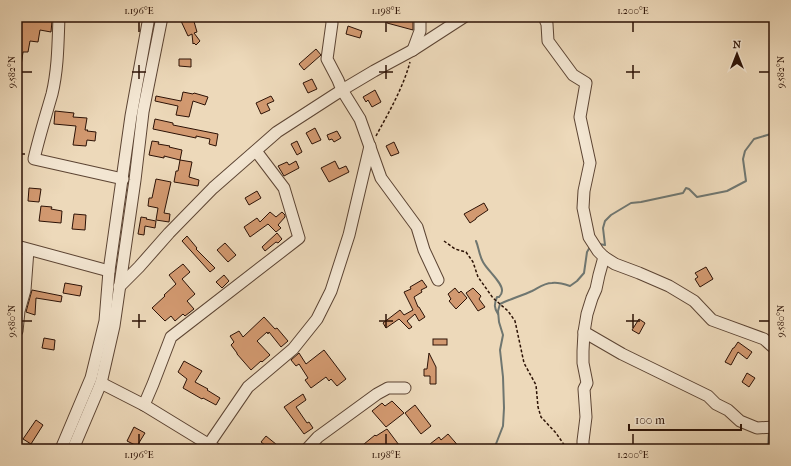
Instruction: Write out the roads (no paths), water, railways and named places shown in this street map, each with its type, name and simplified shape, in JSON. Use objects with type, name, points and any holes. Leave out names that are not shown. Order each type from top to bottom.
[{"type":"street","points":[[59,17],[57,64],[52,93],[39,136],[34,159],[123,179]]},
{"type":"street","points":[[61,449],[91,378],[105,321],[110,271],[131,116],[149,17]]},
{"type":"street","points":[[73,449],[101,383],[114,326],[135,180],[143,112],[162,17]]},
{"type":"street","points":[[331,17],[332,22],[327,59],[342,90],[360,120],[381,178],[417,227],[424,250],[438,280]]},
{"type":"street","points":[[414,50],[420,31],[420,17]]},
{"type":"street","points":[[119,287],[169,233],[214,188],[277,132],[342,90],[414,50],[464,17]]},
{"type":"street","points":[[544,17],[547,24],[548,41],[573,75],[586,83],[580,117],[590,163],[584,191],[583,208],[589,237],[598,251],[615,264],[669,286],[694,301],[712,320],[764,339],[774,348]]},
{"type":"street","points":[[101,383],[144,406],[212,447],[248,388],[293,349],[317,319],[331,291],[349,235],[370,146]]},
{"type":"street","points":[[144,406],[171,337],[298,238],[284,188],[256,151]]},
{"type":"street","points":[[17,246],[110,271]]},
{"type":"street","points":[[17,331],[19,311],[25,290],[28,250]]},
{"type":"street","points":[[583,449],[586,417],[584,389],[587,384],[583,357],[584,332],[587,314],[596,289],[604,257]]},
{"type":"street","points":[[584,332],[622,354],[708,396],[716,404],[728,410],[740,421],[757,428],[774,427]]},
{"type":"street","points":[[307,449],[318,437],[377,394],[388,388],[405,388]]},
{"type":"waterway","points":[[599,244],[605,245],[603,228],[605,221],[611,215],[631,203],[683,193],[686,188],[697,197],[727,191],[746,181],[743,159],[745,151],[754,139],[774,133]]},
{"type":"waterway","points":[[476,241],[483,262],[502,288],[501,294],[497,297],[495,304],[498,314]]},
{"type":"waterway","points":[[494,449],[503,426],[504,408],[500,350],[503,335],[499,322],[498,311],[500,304],[549,283],[570,286],[584,273],[587,252],[590,247]]},
{"type":"waterway","points":[[768,449],[769,432]]}]
